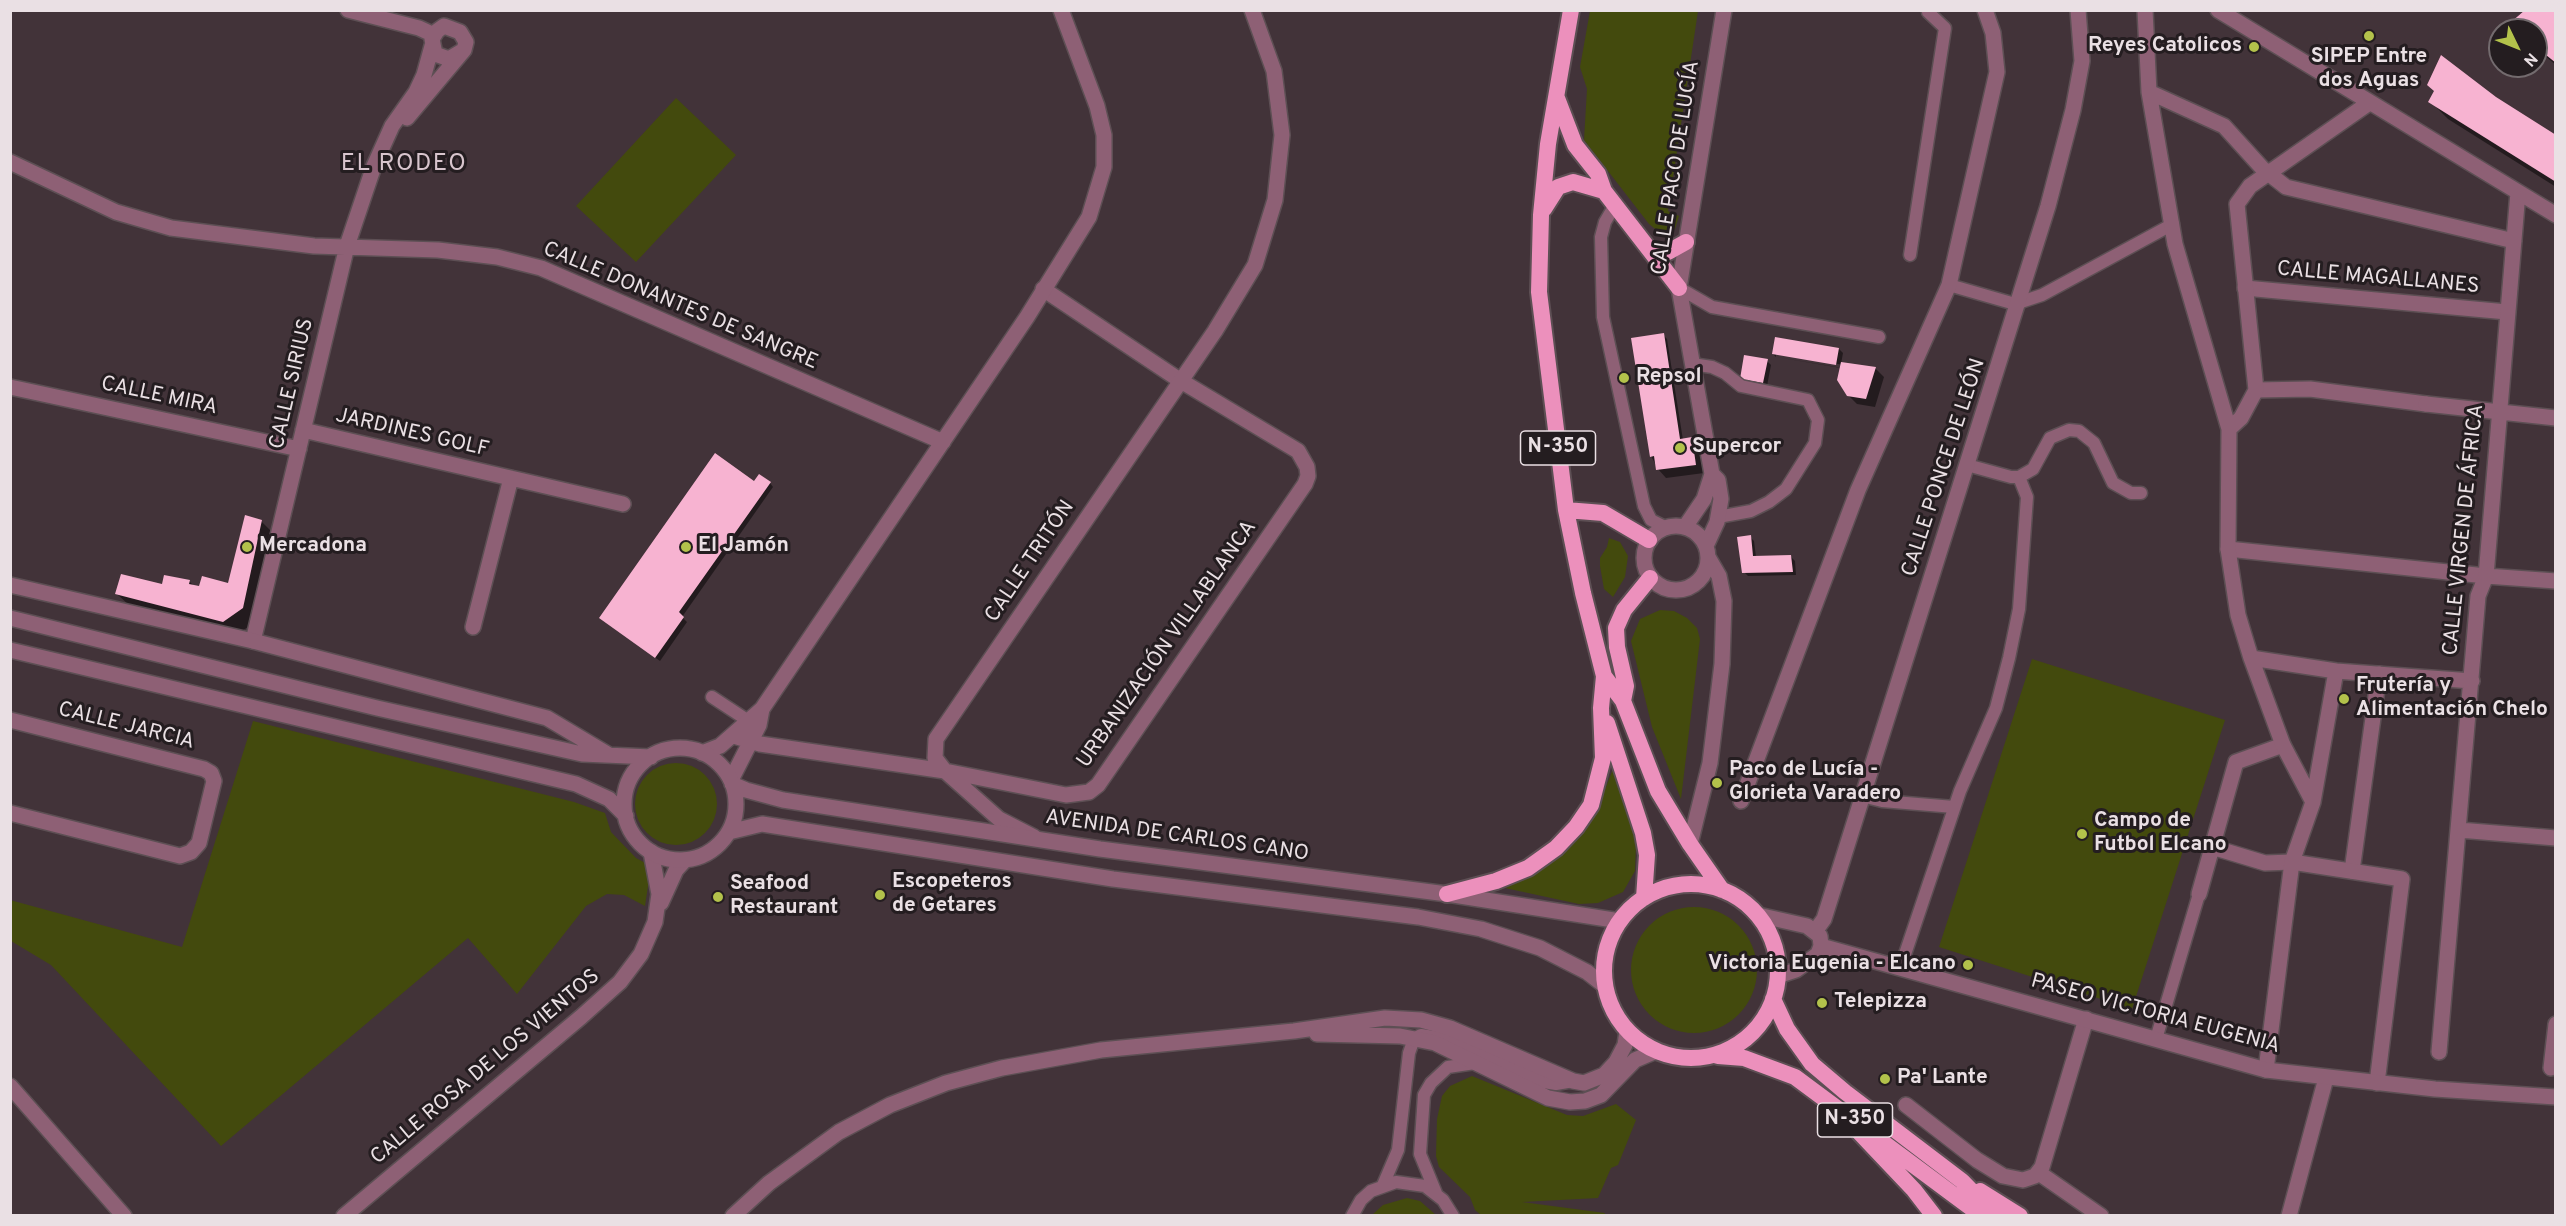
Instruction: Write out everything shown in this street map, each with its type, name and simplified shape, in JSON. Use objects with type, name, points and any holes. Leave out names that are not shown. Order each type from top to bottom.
[{"type":"highway","name":"N-350","points":[[1571,10],[1556,94],[1541,215],[1539,292],[1566,510],[1583,593],[1604,676],[1601,708],[1643,833],[1647,855],[1644,898]]},
{"type":"highway","points":[[1556,94],[1575,145],[1598,174],[1610,198],[1679,288]]},
{"type":"highway","points":[[1541,215],[1549,197],[1558,187],[1573,182],[1610,198]]},
{"type":"highway","points":[[1651,252],[1668,252],[1686,242]]},
{"type":"highway","points":[[1566,510],[1603,513],[1649,540]]},
{"type":"highway","points":[[1623,702],[1626,686],[1617,647],[1616,628],[1624,610],[1650,578]]},
{"type":"highway","name":"N-350","points":[[1604,676],[1623,702],[1658,791],[1690,844],[1722,890]]},
{"type":"highway","points":[[1447,894],[1496,881],[1528,868],[1556,848],[1576,826],[1591,805],[1604,758],[1601,708]]},
{"type":"highway","name":"N-350","points":[[1682,885],[1702,885],[1722,890],[1741,900],[1758,915],[1773,944],[1778,976],[1773,999],[1756,1028],[1730,1049],[1714,1055],[1694,1058],[1675,1057],[1656,1051],[1627,1031],[1617,1017],[1605,986],[1606,952],[1620,921],[1644,898],[1663,889],[1682,885]]},
{"type":"highway","name":"N-350","points":[[1773,999],[1786,1029],[1812,1064],[1845,1092],[1962,1180],[1996,1215]]},
{"type":"highway","name":"N-350","points":[[1714,1055],[1744,1058],[1795,1077],[1982,1215]]},
{"type":"highway","points":[[1827,1099],[1914,1190],[1934,1215]]},
{"type":"highway","points":[[1962,1180],[2020,1215]]},
{"type":"street","points":[[348,10],[419,28],[433,41],[435,54],[449,59],[464,50],[464,36],[453,27],[444,26],[433,41]]},
{"type":"street","points":[[10,618],[377,708],[582,754],[651,757],[676,749],[702,753],[720,747],[734,736],[747,720],[762,709],[943,442],[1089,217],[1104,167],[1104,135],[1097,106],[1061,10]]},
{"type":"street","name":"CALLE TRITÓN","points":[[945,771],[935,758],[936,739],[1181,381],[1255,265],[1275,200],[1282,135],[1275,82],[1252,10]]},
{"type":"street","name":"CALLE PACO DE LUCÍA","points":[[1685,527],[1704,500],[1712,474],[1679,288],[1724,10]]},
{"type":"street","points":[[1741,801],[1858,490],[1949,285],[1997,72],[1993,33],[1985,10]]},
{"type":"street","name":"CALLE PONCE DE LEÓN","points":[[1816,930],[1824,919],[2005,350],[2015,304],[2048,206],[2073,110],[2082,61],[2078,10]]},
{"type":"street","points":[[2145,10],[2149,92],[2175,244],[2229,429],[2228,549],[2238,615],[2283,745],[2313,802]]},
{"type":"street","points":[[2218,10],[2556,215]]},
{"type":"street","name":"CALLE SIRIUS","points":[[253,641],[347,246],[374,166],[424,75],[433,41]]},
{"type":"street","name":"CALLE SIRIUS","points":[[387,140],[420,105],[464,50]]},
{"type":"street","points":[[2149,92],[2224,126],[2268,173],[2286,187],[2514,241]]},
{"type":"street","points":[[2229,429],[2241,418],[2256,390],[2237,204],[2250,186],[2369,103]]},
{"type":"street","name":"CALLE DONANTES DE SANGRE","points":[[10,162],[116,212],[171,228],[314,246],[438,250],[497,257],[541,268],[943,442]]},
{"type":"street","name":"CALLE VIRGEN DE ÁFRICA","points":[[2439,1052],[2478,596],[2486,576],[2518,192]]},
{"type":"street","name":"CALLE MAGALLANES","points":[[2245,288],[2507,312]]},
{"type":"street","name":"URBANIZACIÓN VILLABLANCA","points":[[734,736],[768,745],[945,771],[1066,795],[1089,792],[1098,785],[1305,484],[1307,467],[1298,451],[1181,381],[1043,289]]},
{"type":"street","name":"CALLE MIRA","points":[[10,387],[299,449]]},
{"type":"street","points":[[2256,390],[2310,389],[2498,413],[2556,418]]},
{"type":"street","name":"JARDINES GOLF","points":[[303,430],[623,504]]},
{"type":"street","name":"CALLE PACO DE LUCÍA","points":[[1707,552],[1718,517],[1721,490],[1718,480],[1712,474]]},
{"type":"street","name":"JARDINES GOLF","points":[[473,627],[511,478]]},
{"type":"street","points":[[1690,844],[1710,763],[1722,664],[1724,602],[1719,576],[1707,552],[1694,531],[1685,527],[1665,527],[1649,540],[1644,559],[1650,578],[1666,589],[1686,588],[1702,576],[1707,552]]},
{"type":"street","points":[[2228,549],[2486,576],[2556,581]]},
{"type":"street","points":[[10,585],[253,641],[547,718],[609,755]]},
{"type":"street","points":[[10,650],[576,784],[609,799],[626,816],[637,840],[651,852],[672,860],[685,860],[710,851],[729,832],[736,807],[731,782],[724,769],[702,753]]},
{"type":"street","points":[[2251,658],[2336,671],[2472,681]]},
{"type":"street","points":[[2266,1070],[2292,861],[2313,802],[2336,671]]},
{"type":"street","points":[[2352,871],[2379,674]]},
{"type":"street","points":[[731,782],[759,725],[762,709]]},
{"type":"street","name":"CALLE JARCIA","points":[[10,720],[204,769],[211,773],[214,781],[199,843],[191,852],[180,856],[10,813]]},
{"type":"street","points":[[2199,894],[2236,762],[2283,745]]},
{"type":"street","points":[[626,816],[627,789],[636,771],[651,757]]},
{"type":"street","points":[[945,771],[999,819],[1040,840]]},
{"type":"street","name":"AVENIDA DE CARLOS CANO","points":[[731,782],[746,790],[783,800],[1040,840],[1447,894],[1620,921]]},
{"type":"street","points":[[729,832],[762,824],[1113,879],[1418,917],[1481,929],[1540,948],[1587,972],[1605,986]]},
{"type":"street","points":[[2459,830],[2556,838]]},
{"type":"street","points":[[2212,847],[2265,863],[2292,861],[2403,879],[2377,1083]]},
{"type":"street","name":"CALLE ROSA DE LOS VIENTOS","points":[[651,852],[657,873],[658,911]]},
{"type":"street","name":"CALLE ROSA DE LOS VIENTOS","points":[[344,1215],[620,982],[640,954],[652,931],[676,870],[685,860]]},
{"type":"street","points":[[1758,915],[1816,930],[1820,936],[1821,946],[1818,954],[1809,963],[1778,976]]},
{"type":"street","name":"PASEO VICTORIA EUGENIA","points":[[1821,946],[1900,966],[2266,1070],[2377,1083],[2556,1097]]},
{"type":"street","points":[[733,1215],[769,1183],[839,1132],[890,1105],[946,1083],[1002,1068],[1101,1050],[1294,1031],[1385,1018],[1421,1020],[1474,1036],[1573,1081],[1584,1083],[1604,1075],[1616,1062],[1625,1045],[1627,1031]]},
{"type":"street","points":[[2039,1173],[2086,1019]]},
{"type":"street","points":[[2551,1068],[2556,1024]]},
{"type":"street","points":[[1294,1031],[1400,1036],[1435,1043],[1548,1098],[1570,1102],[1585,1101],[1601,1095],[1635,1060],[1656,1051]]},
{"type":"street","points":[[2289,1215],[2326,1078]]},
{"type":"street","points":[[10,1086],[124,1215]]},
{"type":"street","points":[[1906,1105],[1977,1160],[2003,1176],[2023,1179],[2039,1173]]},
{"type":"street","points":[[2039,1173],[2101,1215]]},
{"type":"lane","points":[[1910,255],[1946,28],[1925,11]]},
{"type":"lane","points":[[1610,198],[1601,237],[1603,317],[1644,506],[1651,520],[1665,527]]},
{"type":"lane","points":[[1949,285],[2015,304],[2042,295],[2173,224]]},
{"type":"lane","points":[[1679,288],[1712,307],[1880,337]]},
{"type":"lane","points":[[1692,364],[1718,370],[1741,386],[1808,400],[1818,420],[1815,443],[1786,489],[1769,502],[1750,511],[1718,517]]},
{"type":"lane","points":[[1967,465],[2019,477],[2033,469],[2050,438],[2069,430],[2079,431],[2094,443],[2113,483],[2131,493],[2141,493]]},
{"type":"lane","points":[[1900,966],[1954,807],[1996,708],[2019,609],[2027,496],[2019,477]]},
{"type":"lane","points":[[712,697],[747,720]]},
{"type":"lane","points":[[1862,796],[1882,801],[1954,807]]},
{"type":"lane","points":[[2156,1039],[2199,894]]},
{"type":"lane","points":[[1383,1185],[1400,1142],[1408,1053],[1414,1039],[1421,1035],[1446,1039],[1544,1082],[1556,1084],[1573,1081]]},
{"type":"lane","points":[[1453,1215],[1437,1193],[1420,1154],[1424,1095],[1431,1083],[1448,1067],[1468,1062],[1478,1063]]},
{"type":"lane","points":[[1352,1215],[1361,1200],[1383,1185],[1411,1182],[1437,1193]]},
{"type":"green space","points":[[1590,11],[1698,11],[1668,211],[1679,216],[1675,229],[1667,233],[1659,232],[1649,224],[1584,140],[1587,89],[1580,67]]},
{"type":"green space","points":[[676,98],[736,155],[636,262],[576,206]]},
{"type":"green space","points":[[1609,538],[1620,542],[1628,556],[1625,577],[1613,597],[1604,589],[1600,566],[1600,558],[1607,547]]},
{"type":"green space","points":[[1660,610],[1674,611],[1687,618],[1697,628],[1700,639],[1681,799],[1652,727],[1631,641],[1640,619]]},
{"type":"green space","name":"Campo de Futbol Elcano","points":[[2032,659],[2225,720],[2132,1009],[1939,947]]},
{"type":"green space","points":[[253,721],[574,802],[605,813],[611,832],[636,858],[651,866],[645,906],[624,895],[607,894],[586,906],[517,994],[468,938],[221,1146],[51,965],[11,941],[10,900],[182,947]]},
{"type":"green space","points":[[676,763],[692,766],[705,775],[714,788],[717,804],[714,820],[705,833],[692,842],[676,845],[660,842],[647,833],[638,820],[635,804],[638,788],[647,775],[660,766]]},
{"type":"green space","points":[[1613,769],[1630,817],[1636,845],[1635,871],[1623,892],[1598,903],[1579,904],[1505,888],[1544,868],[1577,838],[1602,797]]},
{"type":"green space","points":[[1694,907],[1718,912],[1739,925],[1752,946],[1757,970],[1752,994],[1739,1015],[1718,1028],[1694,1033],[1670,1028],[1649,1015],[1636,994],[1631,970],[1636,946],[1649,925],[1670,912]]},
{"type":"green space","points":[[1472,1076],[1567,1115],[1583,1116],[1616,1104],[1636,1120],[1618,1165],[1611,1168],[1598,1198],[1522,1202],[1605,1213],[1604,1215],[1482,1216],[1475,1210],[1470,1197],[1439,1167],[1436,1156],[1437,1119],[1442,1096],[1450,1086]]},
{"type":"green space","points":[[1407,1198],[1420,1201],[1436,1215],[1372,1215],[1383,1205]]},
{"type":"building","points":[[2525,10],[2556,12],[2556,63],[2548,57],[2548,18],[2516,18]]},
{"type":"building","points":[[2441,55],[2496,97],[2556,135],[2556,182],[2428,102],[2434,91],[2427,85]]},
{"type":"building","points":[[1664,333],[1680,439],[1692,437],[1696,465],[1656,470],[1654,456],[1650,457],[1631,338]]},
{"type":"building","points":[[1775,337],[1839,348],[1836,365],[1772,354]]},
{"type":"building","points":[[1744,355],[1768,359],[1763,383],[1740,379]]},
{"type":"building","points":[[1841,362],[1876,367],[1866,399],[1847,396],[1837,380]]},
{"type":"building","name":"El Jamón","points":[[715,453],[754,481],[759,474],[771,482],[679,612],[684,617],[655,658],[599,618]]},
{"type":"building","name":"Mercadona","points":[[245,515],[262,520],[243,608],[223,622],[115,594],[121,574],[162,584],[164,575],[190,580],[189,584],[199,586],[202,576],[228,583]]},
{"type":"building","points":[[1751,535],[1753,556],[1791,555],[1793,572],[1742,573],[1737,537]]},
{"type":"place","name":"SIPEP Entre dos Aguas","points":[[2369,36]]},
{"type":"place","name":"Reyes Catolicos","points":[[2254,47]]},
{"type":"place","name":"Repsol","points":[[1624,378]]},
{"type":"place","name":"Supercor","points":[[1680,448]]},
{"type":"place","name":"Mercadona","points":[[247,547]]},
{"type":"place","name":"El Jamón","points":[[686,547]]},
{"type":"place","name":"Frutería y Alimentación Chelo","points":[[2344,699]]},
{"type":"place","name":"Paco de Lucía - Glorieta Varadero","points":[[1717,783]]},
{"type":"place","name":"Campo de Futbol Elcano","points":[[2082,834]]},
{"type":"place","name":"Escopeteros de Getares","points":[[880,895]]},
{"type":"place","name":"Seafood Restaurant","points":[[718,897]]},
{"type":"place","name":"Victoria Eugenia - Elcano","points":[[1968,965]]},
{"type":"place","name":"Telepizza","points":[[1822,1003]]},
{"type":"place","name":"Pa' Lante","points":[[1885,1079]]},
{"type":"district","name":"EL RODEO","points":[[404,165]]}]
